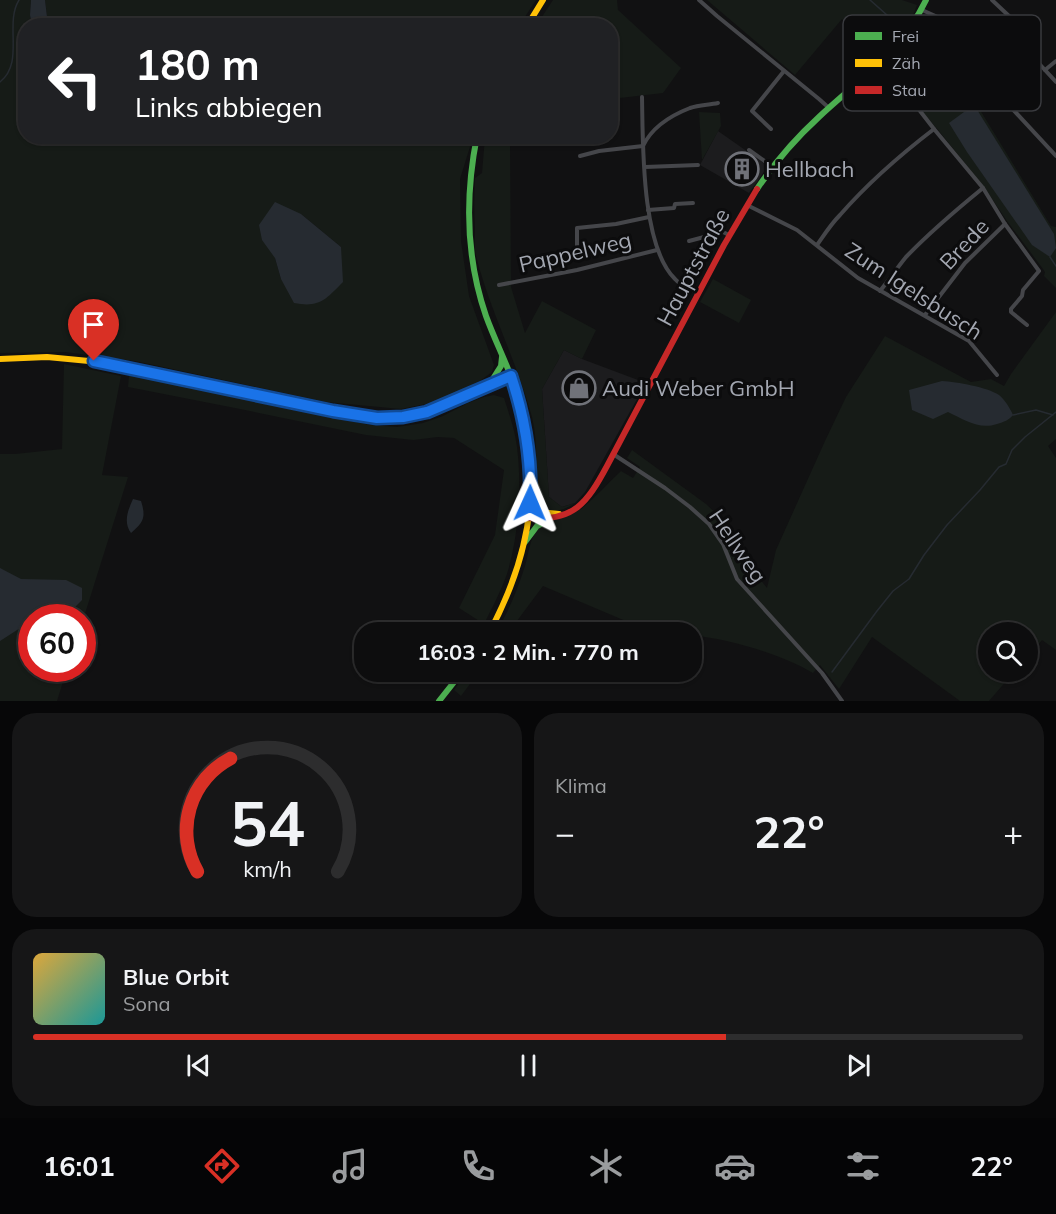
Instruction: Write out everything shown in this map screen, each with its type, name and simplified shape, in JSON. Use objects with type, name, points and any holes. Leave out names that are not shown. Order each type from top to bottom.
[{"type":"main road","points":[[532,18],[543,0]]},
{"type":"main road","name":"Hauptstraße","points":[[919,15],[926,0]]},
{"type":"main road","name":"Hauptstraße","points":[[529,514],[551,519],[579,507],[589,496],[752,195],[773,166],[807,128],[843,96]]},
{"type":"main road","points":[[475,144],[470,184],[471,252],[487,317],[519,401],[530,458],[529,514],[521,563],[509,596],[495,622]]},
{"type":"main road","points":[[489,386],[501,366],[502,352]]},
{"type":"main road","points":[[0,359],[63,357],[94,361],[333,411],[377,418],[403,417],[439,409],[511,376]]},
{"type":"main road","points":[[529,514],[564,514]]},
{"type":"main road","points":[[525,542],[537,526],[551,519]]},
{"type":"main road","points":[[439,701],[454,682]]},
{"type":"street","points":[[699,0],[829,108]]},
{"type":"street","points":[[992,0],[1008,15]]},
{"type":"street","points":[[922,10],[934,15]]},
{"type":"street","points":[[1045,70],[1056,61]]},
{"type":"street","points":[[1041,66],[1056,82]]},
{"type":"street","points":[[771,129],[752,111],[784,71]]},
{"type":"street","points":[[642,97],[648,210],[657,250],[673,278],[698,293]]},
{"type":"street","points":[[580,156],[606,150],[643,146],[654,130],[667,120],[692,108],[718,103]]},
{"type":"street","points":[[920,111],[983,188],[1005,224],[1039,271],[1023,290],[1022,296],[1011,312],[1027,325]]},
{"type":"street","points":[[1014,111],[1056,156]]},
{"type":"street","points":[[817,245],[838,216],[894,160],[934,129]]},
{"type":"street","points":[[749,150],[773,166]]},
{"type":"street","points":[[645,167],[698,165]]},
{"type":"street","points":[[880,291],[905,258],[924,239],[983,188]]},
{"type":"street","points":[[648,210],[674,208],[675,204],[693,203]]},
{"type":"street","name":"Zum Igelsbusch","points":[[746,205],[797,230],[858,278],[969,341],[997,375]]},
{"type":"street","points":[[578,245],[577,228],[649,217]]},
{"type":"street","name":"Brede","points":[[925,315],[965,263],[1005,224]]},
{"type":"street","points":[[689,241],[723,232],[729,235]]},
{"type":"street","name":"Pappelweg","points":[[500,285],[578,270],[657,250]]},
{"type":"street","name":"Hellweg","points":[[613,453],[665,488],[709,524],[723,544],[736,579],[822,673],[842,701]]},
{"type":"shaded area","points":[[0,0],[31,0],[31,18],[18,18],[18,144],[471,144],[460,179],[461,241],[469,296],[494,365],[492,372],[480,381],[436,402],[401,409],[326,402],[135,361],[65,352],[0,353]],"holes":[[[301,214],[341,247],[281,279],[275,258]]]},
{"type":"shaded area","points":[[31,0],[45,0],[47,18],[31,18]]},
{"type":"shaded area","points":[[45,0],[536,0],[524,18],[47,18]]},
{"type":"shaded area","points":[[553,0],[617,0],[618,10],[681,68],[663,93],[618,98],[618,18],[541,18]]},
{"type":"shaded area","points":[[707,0],[902,0],[917,5],[913,15],[843,15],[843,20],[795,75]]},
{"type":"shaded area","points":[[921,111],[981,111],[1051,226],[1056,227],[1056,288],[1044,276],[1043,269],[984,187]]},
{"type":"shaded area","points":[[978,111],[1054,234],[1056,248],[1050,257],[1032,245],[949,123],[964,112]]},
{"type":"shaded area","points":[[699,112],[720,113],[721,126],[702,160]]},
{"type":"shaded area","points":[[718,131],[768,166],[749,193],[700,165]]},
{"type":"shaded area","points":[[484,144],[510,144],[511,287],[525,333],[542,301],[596,330],[582,359],[564,350],[542,389],[549,497],[562,507],[575,503],[560,510],[545,510],[536,504],[536,450],[532,417],[476,256],[475,178],[482,173]]},
{"type":"shaded area","points":[[275,202],[301,214],[341,247],[343,282],[322,301],[310,304],[294,303],[281,279],[275,258],[262,240],[259,225]]},
{"type":"shaded area","points":[[713,279],[751,300],[739,323],[700,302]]},
{"type":"shaded area","points":[[1056,312],[1056,439],[1048,446],[1056,458],[1056,650],[1042,640],[1038,645],[1038,622],[978,622],[978,682],[1005,682],[989,701],[960,701],[872,637],[839,689],[820,665],[813,673],[770,654],[739,644],[702,637],[702,622],[628,622],[543,586],[516,622],[501,622],[512,601],[534,535],[548,522],[581,509],[621,471],[633,478],[640,467],[627,458],[632,450],[706,504],[734,531],[750,567],[767,588],[776,550],[825,441],[846,397],[885,336],[971,382],[991,379],[1004,386]]},
{"type":"shaded area","points":[[564,350],[646,383],[585,492],[575,503],[562,507],[549,497],[542,389]]},
{"type":"shaded area","points":[[64,364],[121,376],[102,475],[128,477],[88,604],[18,604],[18,682],[63,682],[57,701],[0,701],[0,454],[62,449]]},
{"type":"shaded area","points":[[129,375],[370,425],[397,427],[423,423],[484,397],[494,395],[504,398],[517,447],[518,511],[507,574],[485,622],[481,622],[459,608],[495,535],[504,470],[454,438],[413,440],[366,435],[128,387]]},
{"type":"shaded area","points":[[942,381],[972,385],[994,392],[1003,399],[1013,415],[1008,420],[984,426],[948,412],[933,419],[912,410],[909,390]]},
{"type":"shaded area","points":[[133,499],[141,501],[143,515],[139,526],[131,533],[127,520]]},
{"type":"shaded area","points":[[0,568],[21,579],[66,580],[82,588],[82,600],[78,604],[18,604],[18,629],[0,641]]},
{"type":"shaded area","points":[[460,682],[472,682],[461,696],[454,690]]},
{"type":"waterway","points":[[0,82],[7,74],[11,64],[13,20],[19,0]]},
{"type":"waterway","name":"Hellbach","points":[[870,0],[887,15]]},
{"type":"waterway","name":"Hellbach","points":[[1050,257],[1056,266]]},
{"type":"waterway","points":[[1013,415],[1036,410],[1053,415]]},
{"type":"waterway","points":[[832,672],[893,591],[909,579],[947,525],[999,467],[1006,464],[1012,450],[1056,412]]},
{"type":"traffic: fast","points":[[918,15],[926,0]]},
{"type":"traffic: fast","points":[[757,189],[803,133],[843,96]]},
{"type":"traffic: fast","points":[[476,144],[469,204],[474,272],[486,316],[522,410],[530,457],[530,505]]},
{"type":"traffic: fast","points":[[489,385],[501,366],[502,357]]},
{"type":"traffic: fast","points":[[525,542],[537,526],[550,519]]},
{"type":"traffic: fast","points":[[439,701],[454,682]]},
{"type":"traffic: slow","points":[[532,18],[543,0]]},
{"type":"traffic: slow","points":[[0,359],[47,357],[110,363],[362,416],[403,417],[439,409],[511,376]]},
{"type":"traffic: slow","points":[[494,622],[521,555],[530,505]]},
{"type":"traffic: slow","points":[[529,511],[559,514]]},
{"type":"traffic: jam","points":[[528,518],[557,517],[568,513],[585,500],[593,490],[724,245],[757,189]]},
{"type":"place","name":"Hellbach","points":[[742,169]]},
{"type":"place","name":"Audi Weber GmbH","points":[[579,388]]},
{"type":"route","points":[[94,361],[333,411],[377,418],[415,416],[439,409],[511,376],[519,401],[530,458],[530,503]]}]
